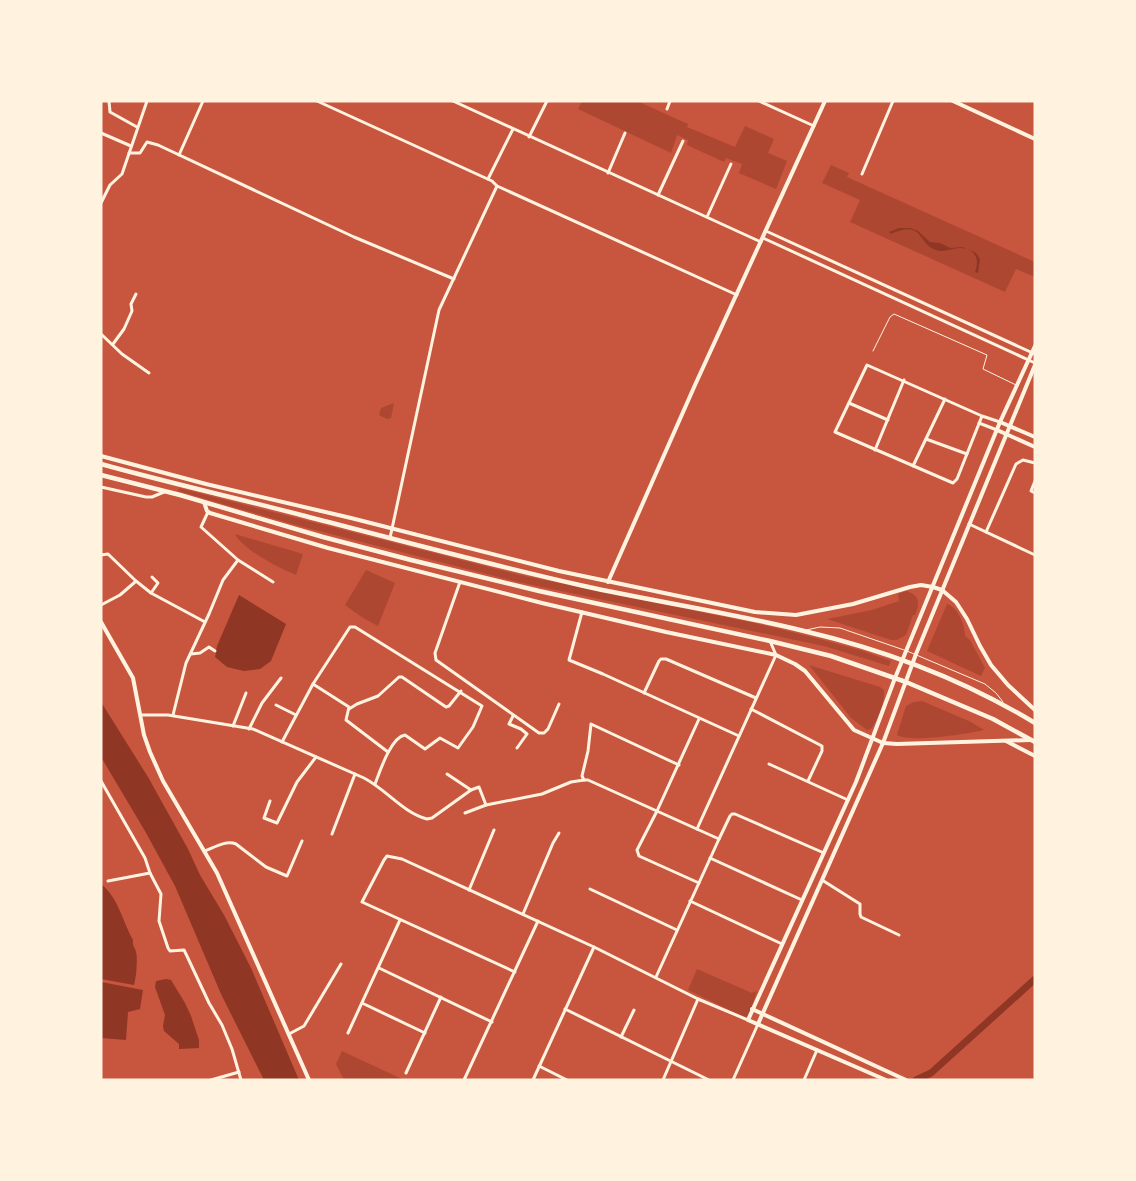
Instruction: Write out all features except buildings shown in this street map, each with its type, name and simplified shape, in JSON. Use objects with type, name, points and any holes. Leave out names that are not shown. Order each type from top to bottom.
[{"type":"main road","points":[[101,464],[494,565],[575,584],[803,630],[902,660],[1003,704],[1035,722]]},
{"type":"main road","points":[[101,475],[420,562],[539,591],[832,656],[906,682],[993,720],[1033,741]]},
{"type":"street","points":[[109,101],[110,112],[137,127]]},
{"type":"street","points":[[101,203],[110,185],[122,174],[147,101]]},
{"type":"street","points":[[179,155],[203,101]]},
{"type":"street","points":[[317,101],[488,179],[497,186],[737,295]]},
{"type":"street","points":[[454,101],[608,173],[762,240],[1035,364],[916,654],[883,742],[734,1080]]},
{"type":"street","points":[[529,137],[547,101]]},
{"type":"street","points":[[667,109],[670,101]]},
{"type":"street","points":[[759,101],[814,126]]},
{"type":"street","points":[[608,582],[682,413],[825,101]]},
{"type":"street","points":[[862,174],[892,101]]},
{"type":"street","points":[[953,101],[1035,139]]},
{"type":"street","points":[[488,179],[513,129]]},
{"type":"street","points":[[101,133],[131,146]]},
{"type":"street","points":[[608,173],[625,133]]},
{"type":"street","points":[[658,195],[683,141]]},
{"type":"street","points":[[129,153],[139,154],[146,143],[150,142],[354,237],[454,278]]},
{"type":"street","points":[[707,217],[731,164]]},
{"type":"street","points":[[390,538],[439,310],[497,186]]},
{"type":"street","points":[[766,231],[1033,354]]},
{"type":"street","points":[[113,344],[124,329],[132,311],[131,304],[136,294]]},
{"type":"street","points":[[101,334],[125,356],[149,373]]},
{"type":"street","points":[[748,1020],[848,800],[902,660],[1000,422],[1028,360],[1033,354],[1035,346]]},
{"type":"street","points":[[982,416],[957,479],[953,483],[834,432],[867,365],[982,416],[1009,425],[1035,437]]},
{"type":"street","points":[[876,450],[904,380]]},
{"type":"street","points":[[913,466],[945,399]]},
{"type":"street","points":[[848,403],[888,420]]},
{"type":"street","points":[[979,423],[1006,432],[1035,446]]},
{"type":"street","points":[[926,439],[967,454]]},
{"type":"street","points":[[101,456],[206,484],[391,528],[495,556],[608,582],[755,612],[796,615],[853,604],[910,587],[921,585],[933,587],[942,590],[952,598],[962,611],[985,657],[998,675],[1035,710]]},
{"type":"street","points":[[986,532],[1016,464],[1023,460],[1035,463]]},
{"type":"street","points":[[1035,480],[1031,491],[1035,493]]},
{"type":"street","points":[[101,487],[152,497],[164,491]]},
{"type":"street","points":[[204,502],[208,512],[201,527],[238,560],[273,582]]},
{"type":"street","points":[[208,512],[322,546],[460,582],[666,632],[776,655],[805,671],[854,730],[883,742],[897,744],[1005,740],[1033,741]]},
{"type":"street","points":[[969,524],[1035,555]]},
{"type":"street","points":[[101,555],[108,554],[151,593],[205,622]]},
{"type":"street","points":[[172,715],[186,663],[223,580],[238,560]]},
{"type":"street","points":[[151,593],[158,583],[152,577]]},
{"type":"street","points":[[101,605],[120,595],[136,581]]},
{"type":"street","points":[[460,582],[435,653],[436,660],[512,718],[539,733],[544,733],[548,729],[555,709],[559,704]]},
{"type":"street","points":[[582,611],[569,660],[739,736]]},
{"type":"street","points":[[101,622],[133,678],[144,735],[163,781],[217,873],[309,1080]]},
{"type":"street","points":[[282,742],[314,684],[350,627],[353,626],[461,691],[482,706],[473,727],[460,747],[457,748],[440,738],[425,749],[403,735],[388,752],[375,784]]},
{"type":"street","points":[[697,829],[776,655],[770,641]]},
{"type":"street","points":[[191,654],[200,653],[209,647],[215,651]]},
{"type":"street","points":[[644,693],[659,661],[666,659],[756,698]]},
{"type":"street","points":[[388,752],[346,720],[345,717],[349,709],[378,696],[399,677],[402,677],[446,707],[449,706],[461,691]]},
{"type":"street","points":[[250,729],[262,703],[281,678]]},
{"type":"street","points":[[314,684],[349,709]]},
{"type":"street","points":[[233,726],[246,693]]},
{"type":"street","points":[[276,706],[296,715]]},
{"type":"street","points":[[751,709],[822,746],[822,751],[808,781]]},
{"type":"street","points":[[141,716],[172,715],[250,729],[375,784],[407,810],[427,819],[432,818],[471,790],[479,787],[486,805]]},
{"type":"street","points":[[512,718],[510,724],[527,734],[517,748]]},
{"type":"street","points":[[699,719],[637,850],[639,856],[699,883]]},
{"type":"street","points":[[584,780],[582,776],[588,751],[591,724],[678,765]]},
{"type":"street","points":[[1005,740],[1035,756]]},
{"type":"street","points":[[270,801],[264,818],[277,823],[297,782],[316,757]]},
{"type":"street","points":[[769,764],[848,800]]},
{"type":"street","points":[[332,834],[355,774]]},
{"type":"street","points":[[447,774],[471,790]]},
{"type":"street","points":[[465,813],[486,805],[542,794],[571,782],[588,780],[719,839]]},
{"type":"street","points":[[101,782],[145,858],[150,873],[161,894],[159,921],[168,948],[170,951],[184,950],[209,1003],[222,1025],[232,1049],[241,1080]]},
{"type":"street","points":[[656,977],[732,814],[824,853]]},
{"type":"street","points":[[469,890],[494,830]]},
{"type":"street","points":[[523,914],[559,833]]},
{"type":"street","points":[[205,851],[226,843],[236,844],[266,868],[287,876],[302,841]]},
{"type":"street","points":[[514,972],[362,902],[384,860],[388,856],[402,859],[594,947],[698,999],[818,1049],[886,1080]]},
{"type":"street","points":[[710,858],[802,900]]},
{"type":"street","points":[[108,881],[150,873]]},
{"type":"street","points":[[822,880],[860,904],[861,917],[899,935]]},
{"type":"street","points":[[590,889],[677,930]]},
{"type":"street","points":[[690,901],[782,944]]},
{"type":"street","points":[[348,1034],[400,920]]},
{"type":"street","points":[[464,1080],[538,921]]},
{"type":"street","points":[[533,1080],[594,947]]},
{"type":"street","points":[[289,1034],[304,1026],[341,964]]},
{"type":"street","points":[[379,968],[492,1022]]},
{"type":"street","points":[[406,1073],[441,997]]},
{"type":"street","points":[[663,1080],[698,999]]},
{"type":"street","points":[[362,1003],[425,1033]]},
{"type":"street","points":[[565,1009],[709,1080]]},
{"type":"street","points":[[752,1009],[906,1080]]},
{"type":"street","points":[[621,1037],[634,1010]]},
{"type":"street","points":[[804,1080],[818,1049]]},
{"type":"street","points":[[539,1066],[567,1080]]},
{"type":"street","points":[[211,1080],[239,1072]]},
{"type":"lane","points":[[873,351],[890,317],[894,314],[986,356],[983,369],[1016,385]]},
{"type":"lane","points":[[803,630],[820,627],[840,628],[907,650],[986,684],[996,693],[1003,704]]},
{"type":"shaded area","points":[[582,101],[637,101],[688,124],[687,127],[735,147],[745,126],[774,139],[768,153],[787,161],[776,189],[739,173],[742,164],[726,158],[724,162],[687,145],[688,140],[677,135],[671,153],[578,109]]},
{"type":"shaded area","points":[[831,165],[849,173],[847,177],[1035,262],[1035,277],[1016,269],[1005,292],[850,222],[860,200],[822,183]]},
{"type":"shaded area","points":[[899,228],[910,228],[918,231],[930,242],[940,243],[950,248],[965,248],[945,251],[936,250],[930,247],[919,234],[909,229],[891,234],[889,232]]},
{"type":"shaded area","points":[[966,248],[976,253],[980,259],[978,273],[975,272],[977,263],[975,255]]},
{"type":"shaded area","points":[[394,403],[391,418],[387,419],[379,415],[381,408]]},
{"type":"shaded area","points":[[179,488],[520,575],[759,624],[860,650],[891,661],[889,666],[824,646],[518,582],[292,524],[178,491]]},
{"type":"shaded area","points":[[235,534],[303,554],[296,575],[253,552]]},
{"type":"shaded area","points":[[366,570],[395,583],[378,626],[345,605]]},
{"type":"shaded area","points":[[906,591],[916,597],[918,607],[906,635],[897,640],[891,640],[827,619],[872,610],[899,601],[898,594]]},
{"type":"shaded area","points":[[239,595],[286,624],[271,661],[260,669],[244,671],[227,667],[215,657],[217,646]]},
{"type":"shaded area","points":[[947,604],[958,613],[964,627],[965,636],[970,640],[985,668],[981,676],[927,651]]},
{"type":"shaded area","points":[[809,665],[880,687],[884,690],[880,711],[871,729],[867,730],[851,718]]},
{"type":"shaded area","points":[[922,701],[971,722],[984,730],[926,738],[897,735],[906,706]]},
{"type":"shaded area","points":[[101,702],[148,777],[188,849],[200,875],[224,915],[251,968],[299,1080],[264,1080],[221,994],[175,886],[101,757]]},
{"type":"shaded area","points":[[101,884],[107,889],[116,903],[133,940],[137,959],[134,985],[101,979]]},
{"type":"shaded area","points":[[697,969],[752,993],[757,991],[748,1019],[688,990]]},
{"type":"shaded area","points":[[171,980],[185,1003],[199,1040],[199,1048],[179,1049],[179,1044],[164,1031],[165,1015],[155,987],[156,981]]},
{"type":"shaded area","points":[[101,982],[143,990],[140,1009],[128,1012],[126,1040],[101,1038]]},
{"type":"shaded area","points":[[342,1051],[404,1080],[344,1080],[336,1064]]},
{"type":"waterway","points":[[916,1080],[931,1073],[1035,979]]}]
